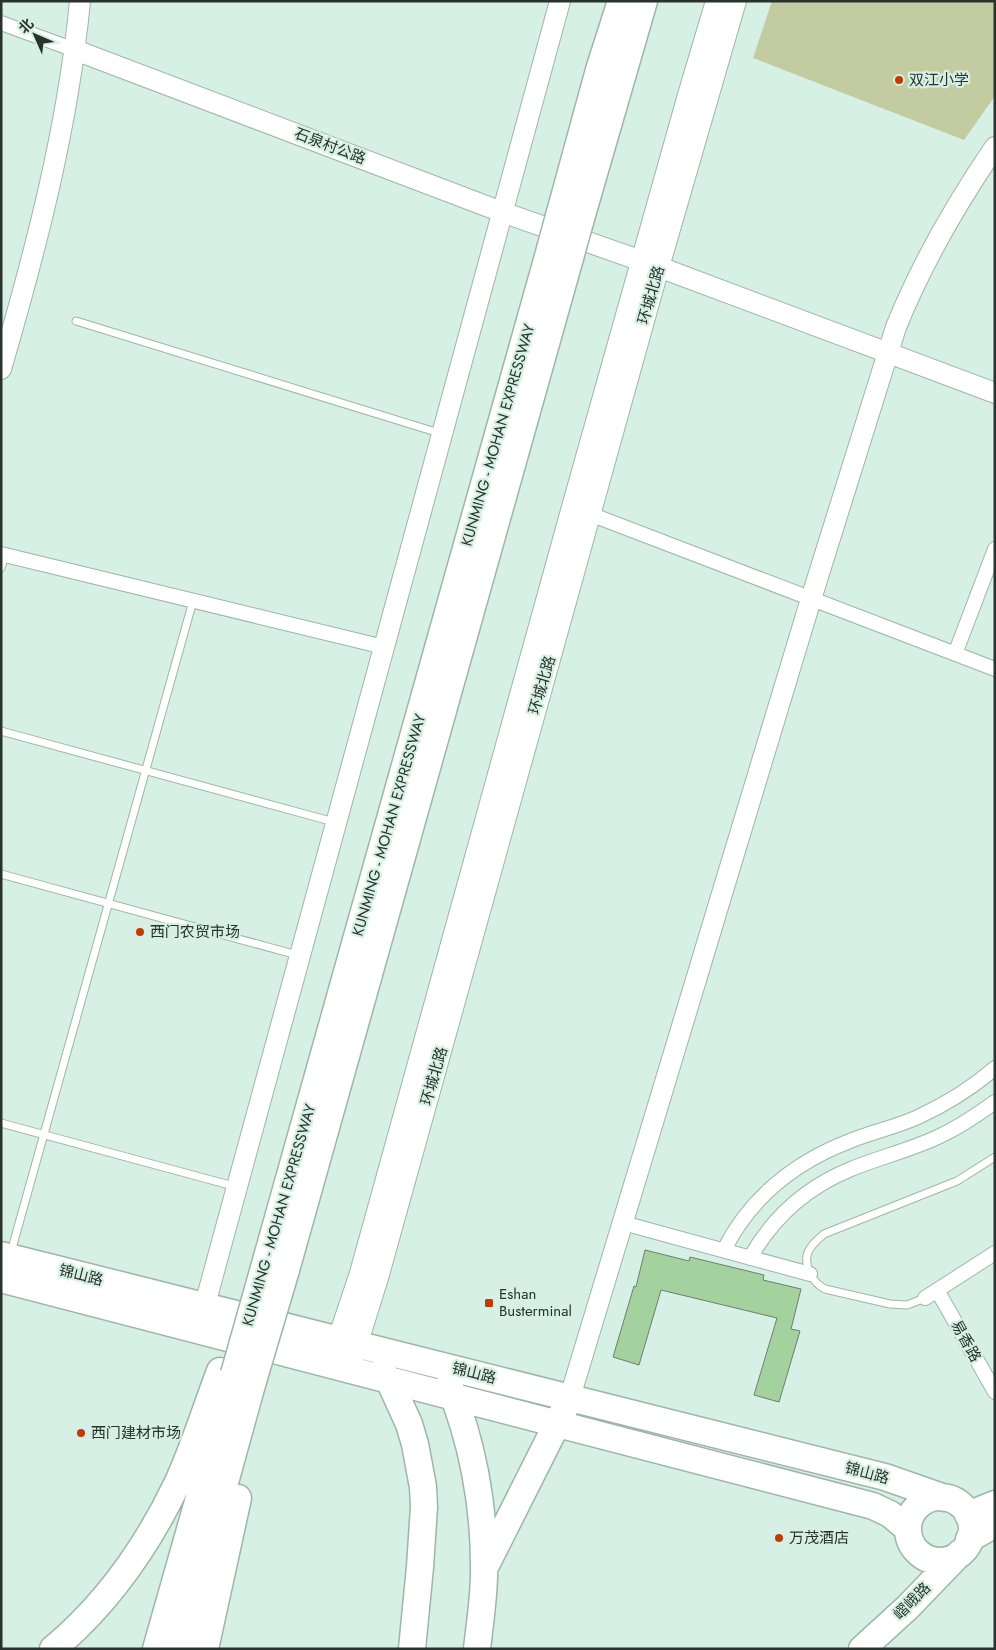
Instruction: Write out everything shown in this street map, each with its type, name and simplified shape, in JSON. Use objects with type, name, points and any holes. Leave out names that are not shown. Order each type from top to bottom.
[{"type":"highway","name":"KUNMING - MOHAN EXPRESSWAY","points":[[570,219],[599,70],[621,1]]},
{"type":"highway","name":"KUNMING - MOHAN EXPRESSWAY","points":[[270,1261],[297,1153],[570,219],[644,1]]},
{"type":"highway","name":"KUNMING - MOHAN EXPRESSWAY","points":[[156,1649],[270,1261],[560,253]]},
{"type":"highway","points":[[53,1649],[103,1600],[129,1566],[156,1524],[236,1376],[270,1261]]},
{"type":"highway","name":"锦山路","points":[[4,1264],[204,1306],[885,1477],[958,1502],[964,1508],[966,1535],[949,1559],[932,1560],[924,1556],[910,1536],[890,1514],[873,1506],[198,1330],[4,1264]]},
{"type":"highway","points":[[348,1341],[390,1380],[409,1424],[415,1444],[423,1487],[424,1507],[412,1649]]},
{"type":"highway","points":[[439,1364],[454,1397],[469,1446],[475,1475],[483,1535],[484,1567],[477,1649]]},
{"type":"highway","name":"KUNMING - MOHAN EXPRESSWAY","points":[[179,1649],[236,1376]]},
{"type":"highway","points":[[205,1649],[254,1428],[236,1376]]},
{"type":"highway","points":[[484,1567],[570,1397]]},
{"type":"highway","points":[[908,1607],[916,1580],[916,1565],[910,1536],[910,1518],[920,1504],[929,1499],[945,1498]]},
{"type":"highway","name":"嶍峨路","points":[[862,1649],[908,1607],[966,1535],[995,1504]]},
{"type":"highway","name":"嶍峨路","points":[[966,1535],[995,1524]]},
{"type":"street","points":[[1,369],[43,215],[58,145],[80,1]]},
{"type":"street","points":[[198,1330],[560,1]]},
{"type":"street","name":"环城北路","points":[[339,1367],[348,1341],[378,1278],[581,511],[650,264],[716,1]]},
{"type":"street","name":"环城北路","points":[[650,264],[736,1]]},
{"type":"street","name":"石泉村公路","points":[[1,24],[502,212],[650,264],[995,393]]},
{"type":"street","points":[[570,1397],[811,599],[896,326],[921,270],[956,208],[995,147]]},
{"type":"street","points":[[581,511],[995,670]]},
{"type":"street","points":[[955,654],[995,550]]},
{"type":"street","points":[[2,559],[193,601],[384,647]]},
{"type":"street","points":[[724,1250],[745,1216],[762,1196],[800,1165],[843,1144],[896,1126],[939,1107],[995,1068]]},
{"type":"street","points":[[750,1258],[773,1223],[792,1204],[812,1190],[850,1170],[911,1149],[940,1136],[970,1120],[995,1102]]},
{"type":"street","points":[[623,1223],[810,1274]]},
{"type":"street","points":[[925,1298],[995,1253]]},
{"type":"street","name":"易香路","points":[[937,1290],[995,1392]]},
{"type":"lane","points":[[76,321],[442,434]]},
{"type":"lane","points":[[4,1264],[44,1134],[193,601]]},
{"type":"lane","points":[[1,732],[336,823]]},
{"type":"lane","points":[[1,874],[300,956]]},
{"type":"lane","points":[[1,1122],[237,1187]]},
{"type":"lane","points":[[925,1298],[907,1305],[890,1304],[824,1290],[818,1286],[810,1274],[808,1252],[816,1240],[824,1234],[957,1181],[995,1157]]},
{"type":"green space","name":"双江小学","points":[[772,1],[995,1],[995,96],[964,140],[753,58]]},
{"type":"building","points":[[645,1250],[689,1261],[690,1257],[764,1275],[763,1280],[801,1289],[791,1329],[800,1331],[779,1402],[754,1395],[777,1318],[661,1290],[639,1365],[613,1357],[634,1286],[636,1287]]},
{"type":"place","name":"双江小学","points":[[899,80]]},
{"type":"place","name":"西门农贸市场","points":[[140,932]]},
{"type":"place","name":"Eshan Busterminal","points":[[489,1303]]},
{"type":"place","name":"西门建材市场","points":[[81,1433]]},
{"type":"place","name":"万茂酒店","points":[[779,1538]]}]
